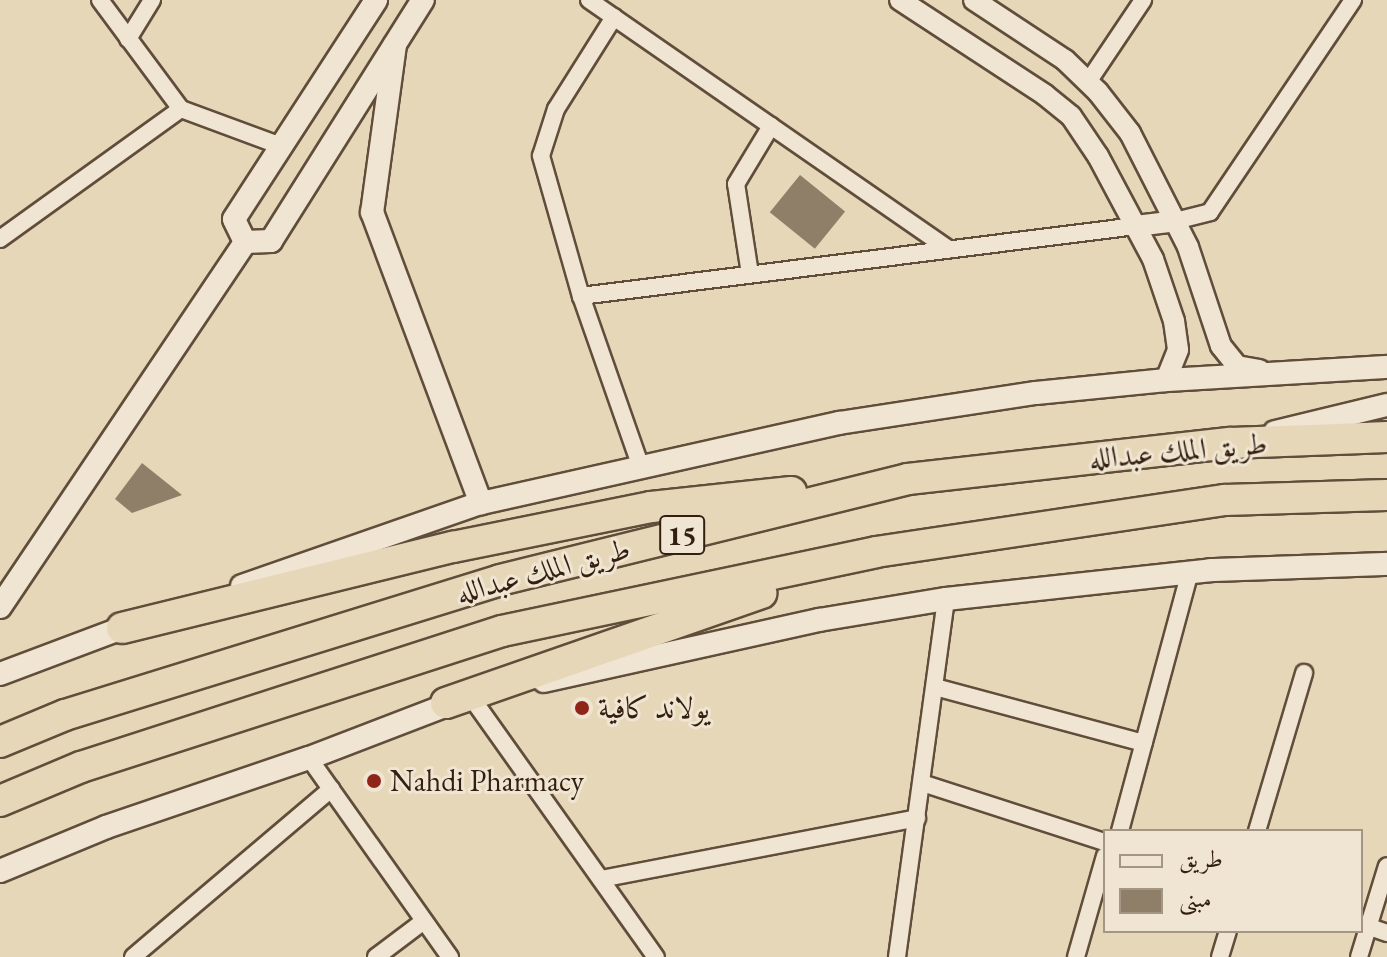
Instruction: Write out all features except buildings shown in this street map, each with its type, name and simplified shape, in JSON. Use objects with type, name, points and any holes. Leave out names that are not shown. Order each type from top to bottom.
[{"type":"highway","name":"طريق الملك عبدالله","points":[[0,742],[65,715],[500,580],[908,479],[1231,443],[1387,437]]},
{"type":"highway","points":[[122,628],[453,547],[651,507],[908,479]]},
{"type":"highway","name":"طريق الملك عبدالله","points":[[0,801],[81,767],[502,631],[876,552],[1225,500],[1387,495]]},
{"type":"highway","points":[[1225,500],[1387,506]]},
{"type":"highway","points":[[458,700],[876,552]]},
{"type":"main road","points":[[245,242],[234,219],[376,0]]},
{"type":"main road","points":[[245,242],[271,241],[423,0]]},
{"type":"main road","points":[[395,45],[372,212],[481,503]]},
{"type":"main road","points":[[0,607],[245,242]]},
{"type":"main road","points":[[0,674],[122,628],[481,503],[839,423],[1036,393],[1274,372],[1387,367]]},
{"type":"main road","points":[[1231,443],[1387,405]]},
{"type":"main road","points":[[0,871],[106,827],[309,758],[458,700],[819,620],[946,599],[1190,572],[1387,564]]},
{"type":"street","points":[[100,0],[181,109],[281,146]]},
{"type":"street","points":[[128,39],[152,0]]},
{"type":"street","points":[[589,0],[949,249]]},
{"type":"street","points":[[900,0],[1045,95],[1071,116],[1098,156],[1153,259],[1174,321],[1178,350],[1166,380]]},
{"type":"street","points":[[974,0],[1065,60],[1088,82],[1130,133],[1188,247],[1221,346],[1237,366],[1274,372]]},
{"type":"street","points":[[1088,82],[1143,0]]},
{"type":"street","points":[[581,296],[1175,221],[1210,212],[1353,0]]},
{"type":"street","points":[[614,17],[556,109],[541,156],[581,296],[641,467]]},
{"type":"street","points":[[0,239],[181,109]]},
{"type":"street","points":[[750,274],[736,184],[771,126]]},
{"type":"street","points":[[1121,829],[1190,572]]},
{"type":"street","points":[[897,957],[946,599]]},
{"type":"street","points":[[1258,829],[1304,673]]},
{"type":"street","points":[[935,687],[1144,743]]},
{"type":"street","points":[[458,700],[601,879],[656,957]]},
{"type":"street","points":[[309,758],[450,957]]},
{"type":"street","points":[[922,783],[1103,841]]},
{"type":"street","points":[[133,957],[331,789]]},
{"type":"street","points":[[601,879],[917,818]]},
{"type":"street","points":[[1076,957],[1103,863]]},
{"type":"street","points":[[1359,957],[1365,926],[1387,866]]},
{"type":"street","points":[[376,957],[424,921]]},
{"type":"street","points":[[1365,926],[1387,933]]},
{"type":"street","points":[[1220,957],[1227,933]]},
{"type":"place","name":"يولاند كافية","points":[[582,708]]},
{"type":"place","name":"Nahdi Pharmacy","points":[[374,781]]}]
